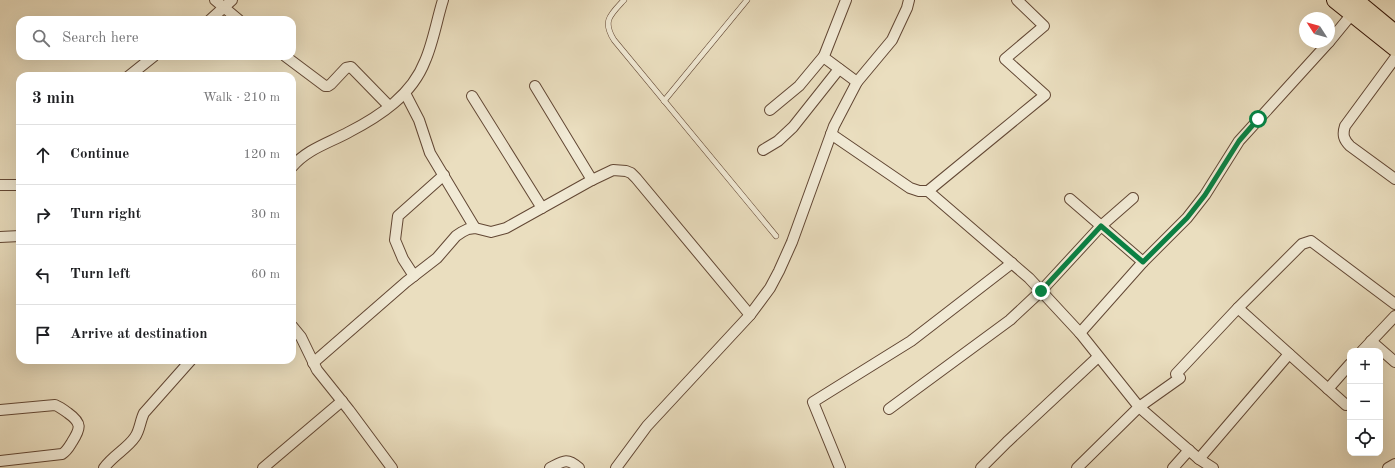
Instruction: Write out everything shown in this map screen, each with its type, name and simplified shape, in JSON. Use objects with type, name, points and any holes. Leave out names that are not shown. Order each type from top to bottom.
[{"type":"main road","points":[[1336,0],[1356,6],[1395,33]]},
{"type":"main road","points":[[1356,6],[1395,48]]},
{"type":"street","points":[[215,0],[234,16]]},
{"type":"street","points":[[215,16],[232,0]]},
{"type":"street","points":[[296,163],[306,154],[375,117],[405,93],[426,61],[443,0]]},
{"type":"street","points":[[770,110],[799,86],[824,56],[846,0]]},
{"type":"street","points":[[616,468],[647,426],[750,315],[770,288],[792,242],[831,134],[842,110],[857,82],[892,40],[907,8],[909,0]]},
{"type":"street","points":[[831,134],[910,188],[919,191],[928,191],[1045,95],[1005,59],[1044,26],[1017,0]]},
{"type":"street","points":[[1335,34],[1356,6]]},
{"type":"street","points":[[1080,334],[1143,262],[1187,218],[1205,195],[1239,141],[1324,48]]},
{"type":"street","points":[[824,56],[857,82]]},
{"type":"street","points":[[1395,58],[1345,126],[1343,133],[1345,141],[1350,146],[1395,179]]},
{"type":"street","points":[[133,72],[149,60]]},
{"type":"street","points":[[290,60],[324,86],[331,84],[346,68],[351,67],[389,106]]},
{"type":"street","points":[[763,150],[778,141],[792,127],[839,69]]},
{"type":"street","points":[[535,86],[592,180]]},
{"type":"street","points":[[405,93],[419,120],[430,153],[475,228]]},
{"type":"street","points":[[472,96],[542,208]]},
{"type":"street","points":[[313,363],[437,258],[456,236],[468,229],[475,228],[486,231],[506,228],[592,180],[613,170],[631,173],[750,315]]},
{"type":"street","points":[[414,276],[403,259],[395,240],[398,216],[444,175]]},
{"type":"street","points":[[0,185],[16,185]]},
{"type":"street","points":[[928,191],[1029,278],[1080,334],[1139,407],[1199,459],[1213,468]]},
{"type":"street","points":[[889,409],[1010,320],[1041,291],[1101,226],[1133,198]]},
{"type":"street","points":[[1070,199],[1143,262]]},
{"type":"street","points":[[0,237],[16,236]]},
{"type":"street","points":[[1077,468],[1139,407],[1178,376],[1238,308],[1302,244],[1311,241],[1395,304]]},
{"type":"street","points":[[840,468],[814,402],[911,341],[1012,263]]},
{"type":"street","points":[[1238,308],[1346,405]]},
{"type":"street","points":[[1365,348],[1395,316]]},
{"type":"street","points":[[296,331],[301,337],[317,370],[392,468]]},
{"type":"street","points":[[1371,341],[1395,362]]},
{"type":"street","points":[[1199,459],[1289,354]]},
{"type":"street","points":[[981,468],[1098,357]]},
{"type":"street","points":[[104,468],[114,456],[132,441],[138,431],[141,418],[144,413],[187,364]]},
{"type":"street","points":[[1328,388],[1347,367]]},
{"type":"street","points":[[263,468],[342,401]]},
{"type":"street","points":[[0,410],[55,405],[60,406],[76,419],[79,430],[66,451],[62,454],[0,461]]},
{"type":"street","points":[[1173,468],[1190,450]]},
{"type":"street","points":[[550,468],[561,462],[567,461],[579,468]]},
{"type":"street","points":[[1388,468],[1395,464]]},
{"type":"lane","points":[[624,0],[610,18],[608,25],[609,32],[614,40],[776,236]]},
{"type":"lane","points":[[664,101],[747,0]]},
{"type":"route","points":[[1041,291],[1101,226],[1143,262],[1187,218],[1205,195],[1239,141],[1258,119]]}]
